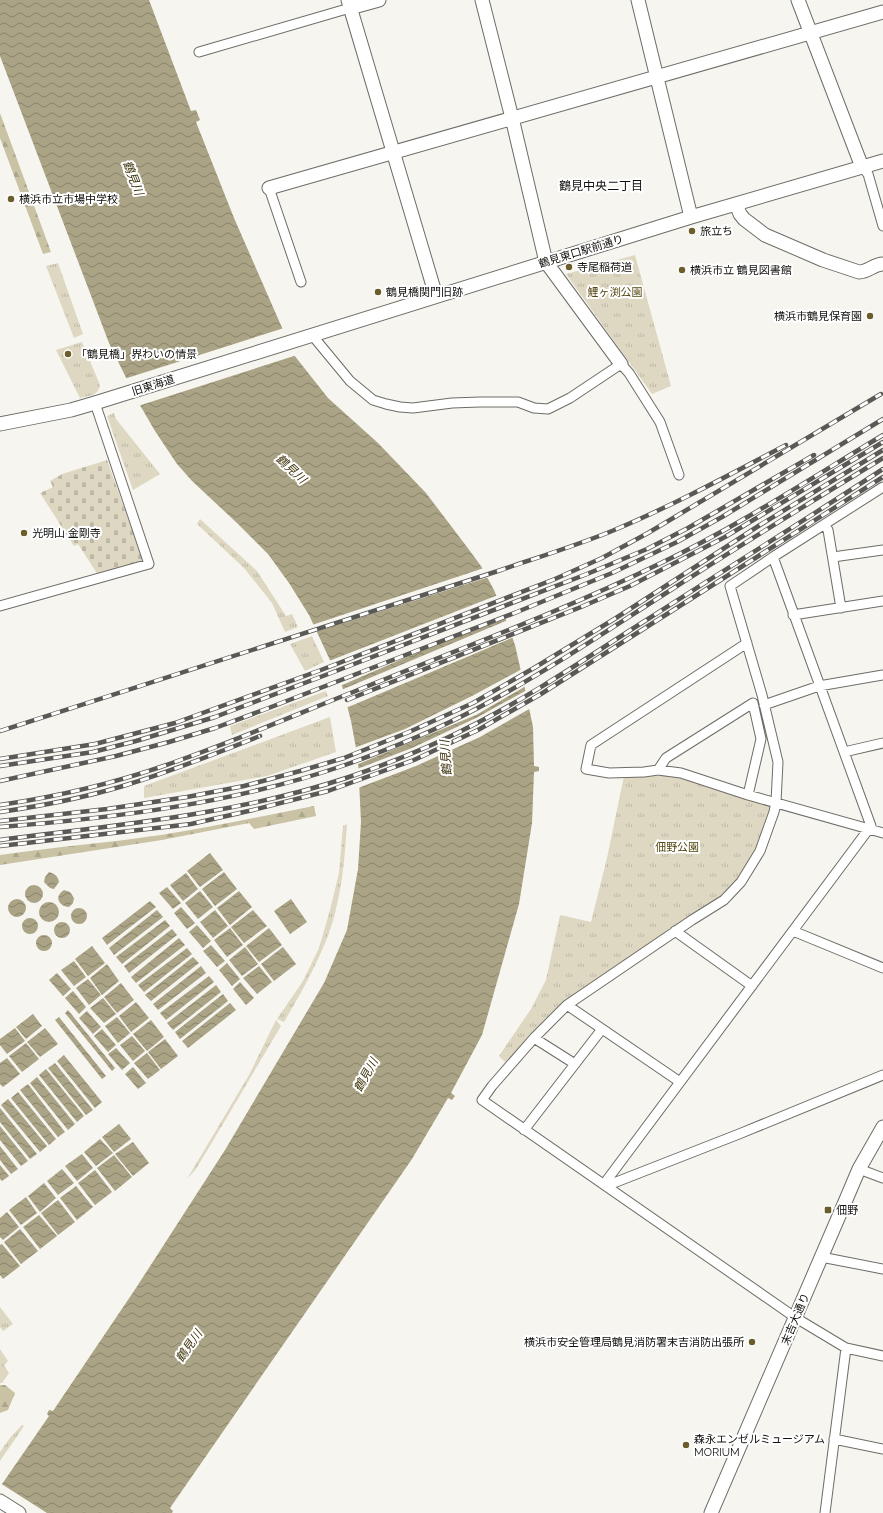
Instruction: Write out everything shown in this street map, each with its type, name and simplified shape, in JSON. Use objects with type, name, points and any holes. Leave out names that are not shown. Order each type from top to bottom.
[{"type":"street","points":[[199,52],[349,4],[379,0]]},
{"type":"street","points":[[482,0],[546,262],[629,373],[660,422],[679,475]]},
{"type":"street","points":[[638,0],[691,217]]},
{"type":"street","points":[[798,0],[862,167],[868,174],[883,226]]},
{"type":"street","points":[[349,4],[436,296]]},
{"type":"street","points":[[301,282],[269,188],[883,12]]},
{"type":"street","name":"鶴見東口駅前通り","points":[[308,336],[691,217],[883,161]]},
{"type":"street","points":[[736,204],[740,214],[760,233],[798,250],[860,272],[883,264]]},
{"type":"street","points":[[308,336],[350,381],[374,400],[400,407],[413,408],[452,403],[518,402],[534,408],[548,409],[565,401],[621,364]]},
{"type":"street","name":"旧東海道","points":[[0,424],[71,410],[308,336]]},
{"type":"street","points":[[0,606],[149,564],[95,403]]},
{"type":"street","points":[[883,487],[730,586],[764,705],[778,762],[774,812],[760,851],[741,882],[724,900],[675,931],[567,1005],[534,1038],[492,1086],[482,1100],[796,1318],[846,1348],[883,1356]]},
{"type":"street","points":[[824,525],[828,530],[841,608]]},
{"type":"street","points":[[833,557],[883,550]]},
{"type":"street","points":[[606,1186],[607,1180],[871,826],[773,557]]},
{"type":"street","points":[[794,615],[883,601]]},
{"type":"street","points":[[747,643],[591,745],[586,769],[608,773],[658,770],[682,773],[748,795],[883,833]]},
{"type":"street","points":[[764,705],[820,686],[883,676]]},
{"type":"street","points":[[658,770],[666,758],[753,703],[761,739],[748,795]]},
{"type":"street","points":[[844,752],[883,743]]},
{"type":"street","points":[[675,931],[752,986]]},
{"type":"street","points":[[793,931],[883,968]]},
{"type":"street","points":[[567,1005],[680,1082]]},
{"type":"street","points":[[524,1130],[602,1029]]},
{"type":"street","points":[[534,1038],[575,1064]]},
{"type":"street","points":[[606,1186],[725,1140],[883,1075]]},
{"type":"street","name":"末吉大通り","points":[[712,1513],[859,1170],[883,1127]]},
{"type":"street","points":[[859,1170],[883,1178]]},
{"type":"street","points":[[821,1257],[883,1269]]},
{"type":"street","points":[[825,1513],[846,1348]]},
{"type":"street","points":[[834,1439],[883,1449]]},
{"type":"street","points":[[0,1501],[19,1513]]},
{"type":"green space","points":[[0,113],[51,252],[43,254],[0,138]]},
{"type":"green space","name":"鯉ヶ渕公園","points":[[635,255],[671,386],[652,394],[566,274]]},
{"type":"green space","points":[[58,263],[83,334],[74,338],[46,266]]},
{"type":"green space","points":[[82,342],[100,385],[99,389],[95,393],[90,396],[80,398],[56,350]]},
{"type":"green space","points":[[114,413],[116,419],[160,474],[133,490],[107,416]]},
{"type":"green space","points":[[107,460],[143,561],[141,564],[98,575],[78,544],[74,546],[40,493],[53,487],[50,481],[62,474]]},
{"type":"green space","points":[[200,519],[257,571],[286,616],[292,614],[298,627],[285,632],[272,603],[244,568],[197,524]]},
{"type":"green space","points":[[312,636],[324,662],[305,671],[290,644]]},
{"type":"green space","points":[[326,691],[328,696],[232,735],[230,726]]},
{"type":"green space","points":[[330,717],[336,752],[267,776],[144,798],[144,786]]},
{"type":"green space","name":"佃野公園","points":[[624,776],[677,776],[772,807],[756,849],[737,879],[720,899],[547,1019],[505,1062],[499,1056],[531,1009],[546,980],[560,915],[591,922],[607,858]]},
{"type":"green space","points":[[314,806],[316,816],[254,829],[249,823],[162,840],[0,865],[0,855],[161,835]]},
{"type":"green space","points":[[347,824],[342,877],[332,923],[321,953],[284,1022],[277,1019],[303,981],[319,948],[339,873],[343,826]]},
{"type":"green space","points":[[276,1020],[281,1026],[196,1169],[187,1179],[249,1075]]},
{"type":"green space","points":[[0,1307],[13,1324],[3,1331],[0,1327]]},
{"type":"green space","points":[[0,1349],[8,1361],[4,1365],[9,1373],[2,1383],[0,1383]]},
{"type":"green space","points":[[0,1385],[5,1385],[15,1393],[8,1410],[0,1413]]},
{"type":"green space","points":[[22,1425],[24,1426],[0,1461],[0,1452],[9,1439]]},
{"type":"water","name":"鶴見川","points":[[0,0],[149,0],[191,111],[196,110],[200,120],[196,122],[234,218],[294,355],[328,398],[378,443],[426,493],[481,566],[494,590],[515,645],[533,727],[534,766],[539,767],[539,771],[534,772],[532,823],[519,904],[482,1035],[451,1093],[455,1096],[452,1100],[448,1098],[412,1159],[170,1508],[173,1511],[172,1513],[0,1513],[0,1487],[49,1416],[47,1414],[49,1410],[53,1411],[136,1288],[225,1150],[324,983],[347,930],[358,869],[361,822],[358,759],[351,721],[342,686],[309,615],[289,583],[268,554],[192,481],[177,464],[137,400],[109,343],[0,56]]},
{"type":"water","points":[[210,853],[223,870],[200,887],[187,871]]},
{"type":"water","points":[[49,872],[56,876],[59,880],[54,889],[50,888],[44,882],[45,877]]},
{"type":"water","points":[[224,872],[237,889],[215,906],[202,889]]},
{"type":"water","points":[[186,873],[198,889],[183,901],[170,885]]},
{"type":"water","points":[[30,885],[38,885],[43,890],[41,901],[38,903],[30,903],[25,898],[25,890]]},
{"type":"water","points":[[167,887],[181,903],[173,909],[159,893]]},
{"type":"water","points":[[64,890],[70,892],[74,898],[73,903],[69,907],[62,905],[58,898]]},
{"type":"water","points":[[200,891],[213,907],[198,919],[185,903]]},
{"type":"water","points":[[239,891],[252,907],[230,925],[217,908]]},
{"type":"water","points":[[17,899],[23,902],[26,908],[23,914],[17,917],[11,914],[8,908],[11,902]]},
{"type":"water","points":[[291,899],[307,922],[290,934],[274,911]]},
{"type":"water","points":[[150,901],[156,907],[107,945],[102,938]]},
{"type":"water","points":[[49,902],[56,905],[59,912],[56,919],[49,922],[42,919],[39,912],[42,905]]},
{"type":"water","points":[[181,907],[195,923],[187,929],[174,913]]},
{"type":"water","points":[[79,908],[85,910],[87,916],[85,922],[79,924],[73,922],[71,916],[73,910]]},
{"type":"water","points":[[157,910],[163,917],[114,955],[109,948]]},
{"type":"water","points":[[215,910],[228,926],[213,938],[200,922]]},
{"type":"water","points":[[253,910],[267,926],[244,943],[231,927]]},
{"type":"water","points":[[27,918],[33,918],[38,923],[36,932],[33,934],[27,934],[22,929],[22,923]]},
{"type":"water","points":[[165,920],[170,926],[122,964],[116,957]]},
{"type":"water","points":[[59,922],[65,922],[70,927],[68,936],[65,938],[59,938],[54,933],[54,927]]},
{"type":"water","points":[[197,925],[211,941],[203,948],[189,932]]},
{"type":"water","points":[[230,928],[243,945],[227,957],[214,940]]},
{"type":"water","points":[[269,928],[282,945],[259,962],[246,946]]},
{"type":"water","points":[[172,929],[177,935],[129,973],[124,966]]},
{"type":"water","points":[[41,935],[47,935],[52,940],[50,949],[47,951],[41,951],[36,946],[36,940]]},
{"type":"water","points":[[179,938],[185,945],[136,983],[131,977]]},
{"type":"water","points":[[211,945],[225,961],[217,967],[203,951]]},
{"type":"water","points":[[92,946],[105,963],[88,976],[75,959]]},
{"type":"water","points":[[245,947],[258,964],[242,976],[229,960]]},
{"type":"water","points":[[283,947],[296,964],[274,981],[261,964]]},
{"type":"water","points":[[187,948],[192,954],[144,992],[138,985]]},
{"type":"water","points":[[193,957],[199,963],[151,1001],[145,995]]},
{"type":"water","points":[[74,961],[86,977],[74,986],[61,970]]},
{"type":"water","points":[[227,963],[240,979],[232,986],[219,970]]},
{"type":"water","points":[[107,964],[119,981],[102,995],[90,978]]},
{"type":"water","points":[[201,966],[206,973],[158,1010],[153,1004]]},
{"type":"water","points":[[259,966],[272,982],[257,994],[243,978]]},
{"type":"water","points":[[57,973],[71,989],[63,996],[49,980]]},
{"type":"water","points":[[209,976],[214,982],[166,1020],[160,1013]]},
{"type":"water","points":[[88,979],[101,995],[89,1005],[76,988]]},
{"type":"water","points":[[240,982],[254,998],[246,1005],[233,989]]},
{"type":"water","points":[[121,983],[134,1000],[117,1013],[104,997]]},
{"type":"water","points":[[216,985],[221,992],[173,1030],[167,1023]]},
{"type":"water","points":[[73,991],[86,1007],[79,1014],[65,998]]},
{"type":"water","points":[[223,994],[228,1001],[180,1039],[175,1032]]},
{"type":"water","points":[[103,998],[116,1014],[104,1023],[90,1008]]},
{"type":"water","points":[[136,1002],[149,1018],[131,1032],[119,1016]]},
{"type":"water","points":[[230,1003],[236,1010],[188,1048],[182,1041]]},
{"type":"water","points":[[68,1010],[115,1068],[112,1071],[65,1013]]},
{"type":"water","points":[[87,1011],[101,1027],[93,1034],[79,1018]]},
{"type":"water","points":[[33,1014],[42,1026],[26,1039],[16,1027]]},
{"type":"water","points":[[59,1017],[106,1076],[102,1079],[55,1020]]},
{"type":"water","points":[[117,1017],[130,1033],[118,1043],[105,1026]]},
{"type":"water","points":[[151,1020],[164,1037],[147,1051],[133,1034]]},
{"type":"water","points":[[15,1028],[25,1041],[7,1054],[0,1045],[0,1039]]},
{"type":"water","points":[[45,1028],[58,1044],[40,1057],[27,1042]]},
{"type":"water","points":[[102,1029],[116,1045],[108,1052],[94,1036]]},
{"type":"water","points":[[132,1036],[145,1051],[133,1061],[120,1045]]},
{"type":"water","points":[[165,1039],[178,1056],[161,1069],[148,1052]]},
{"type":"water","points":[[26,1043],[39,1059],[22,1072],[9,1056]]},
{"type":"water","points":[[116,1048],[130,1063],[122,1070],[108,1054]]},
{"type":"water","points":[[147,1053],[160,1070],[148,1079],[134,1063]]},
{"type":"water","points":[[64,1055],[102,1102],[95,1108],[57,1061]]},
{"type":"water","points":[[7,1058],[20,1074],[3,1087],[0,1084],[0,1063]]},
{"type":"water","points":[[55,1063],[93,1110],[86,1115],[48,1068]]},
{"type":"water","points":[[133,1067],[146,1083],[138,1089],[125,1074]]},
{"type":"water","points":[[46,1069],[84,1116],[77,1122],[39,1075]]},
{"type":"water","points":[[37,1077],[75,1124],[68,1130],[30,1083]]},
{"type":"water","points":[[28,1084],[65,1132],[58,1137],[20,1090]]},
{"type":"water","points":[[18,1092],[56,1139],[49,1145],[11,1098]]},
{"type":"water","points":[[8,1099],[47,1146],[40,1152],[1,1105]]},
{"type":"water","points":[[0,1108],[37,1154],[30,1159],[0,1122]]},
{"type":"water","points":[[119,1124],[131,1139],[114,1152],[102,1137]]},
{"type":"water","points":[[0,1126],[28,1161],[21,1166],[0,1140]]},
{"type":"water","points":[[100,1139],[113,1153],[96,1166],[84,1152]]},
{"type":"water","points":[[133,1142],[149,1163],[133,1176],[115,1154]]},
{"type":"water","points":[[0,1146],[18,1169],[11,1174],[0,1160]]},
{"type":"water","points":[[82,1154],[93,1168],[77,1181],[65,1166]]},
{"type":"water","points":[[114,1155],[132,1177],[115,1191],[97,1168]]},
{"type":"water","points":[[0,1165],[9,1176],[2,1181],[0,1179]]},
{"type":"water","points":[[62,1169],[74,1183],[58,1195],[47,1181]]},
{"type":"water","points":[[95,1170],[112,1192],[95,1205],[78,1183]]},
{"type":"water","points":[[44,1183],[56,1198],[40,1212],[28,1196]]},
{"type":"water","points":[[76,1186],[93,1207],[77,1220],[60,1198]]},
{"type":"water","points":[[26,1197],[37,1213],[21,1225],[9,1210]]},
{"type":"water","points":[[58,1200],[75,1222],[58,1235],[41,1213]]},
{"type":"water","points":[[7,1212],[19,1227],[3,1240],[0,1237],[0,1218]]},
{"type":"water","points":[[39,1215],[57,1236],[40,1249],[23,1227]]},
{"type":"water","points":[[20,1229],[38,1251],[21,1264],[4,1242]]},
{"type":"water","points":[[2,1244],[20,1266],[3,1279],[0,1275],[0,1245]]},
{"type":"pier","points":[[284,328],[297,355],[138,406],[124,379]]},
{"type":"pier","points":[[484,568],[489,577],[315,632],[312,625]]},
{"type":"pier","points":[[498,595],[507,617],[423,650],[340,686],[329,661]]},
{"type":"pier","points":[[508,620],[514,637],[346,708],[341,690]]},
{"type":"pier","points":[[522,669],[526,686],[476,715],[356,765],[354,748],[405,729],[472,696]]},
{"type":"pier","points":[[527,690],[531,708],[480,737],[416,766],[358,788],[357,769],[412,748],[476,718]]},
{"type":"pier","points":[[0,1483],[47,1513],[0,1513]]},
{"type":"railway","points":[[0,759],[95,744],[175,723],[321,670],[555,579],[602,558],[648,533],[881,394]]},
{"type":"railway","points":[[0,781],[116,756],[215,728],[517,612],[612,573],[677,542],[722,517],[883,419]]},
{"type":"railway","points":[[0,805],[93,787],[161,767],[249,734],[511,629],[624,581],[690,549],[774,502],[883,435]]},
{"type":"railway","points":[[347,700],[630,586],[725,537],[883,442]]},
{"type":"railway","points":[[0,731],[584,542],[612,531],[700,490],[786,445]]},
{"type":"railway","points":[[0,821],[107,809],[187,797],[244,786],[344,758],[409,732],[473,703],[534,668],[616,618],[760,525],[883,450]]},
{"type":"railway","points":[[0,766],[93,752],[136,741],[215,717],[323,676],[587,574],[647,549],[688,528],[814,455]]},
{"type":"railway","points":[[0,827],[87,819],[175,807],[218,799],[304,778],[379,753],[444,725],[476,709],[548,668],[690,577],[883,458]]},
{"type":"railway","points":[[0,840],[131,824],[218,810],[261,801],[304,791],[346,778],[413,753],[477,723],[542,686],[883,469]]},
{"type":"railway","points":[[0,846],[191,824],[328,791],[414,760],[478,730],[541,694],[883,477]]},
{"type":"railway","points":[[0,812],[62,801],[123,786],[175,769],[260,736]]},
{"type":"place","name":"横浜市立市場中学校","points":[[11,199]]},
{"type":"place","name":"旅立ち","points":[[692,231]]},
{"type":"place","name":"寺尾稲荷道","points":[[569,267]]},
{"type":"place","name":"横浜市立 鶴見図書館","points":[[682,270]]},
{"type":"place","name":"鶴見橋関門旧跡","points":[[378,292]]},
{"type":"place","name":"横浜市鶴見保育園","points":[[870,316]]},
{"type":"place","name":"「鶴見橋」界わいの情景","points":[[68,354]]},
{"type":"place","name":"光明山 金剛寺","points":[[24,533]]},
{"type":"place","name":"佃野","points":[[828,1210]]},
{"type":"place","name":"横浜市安全管理局鶴見消防署末吉消防出張所","points":[[752,1342]]},
{"type":"place","name":"森永エンゼルミュージアム MORIUM","points":[[686,1445]]},
{"type":"district","name":"鶴見中央二丁目","points":[[601,186]]}]
